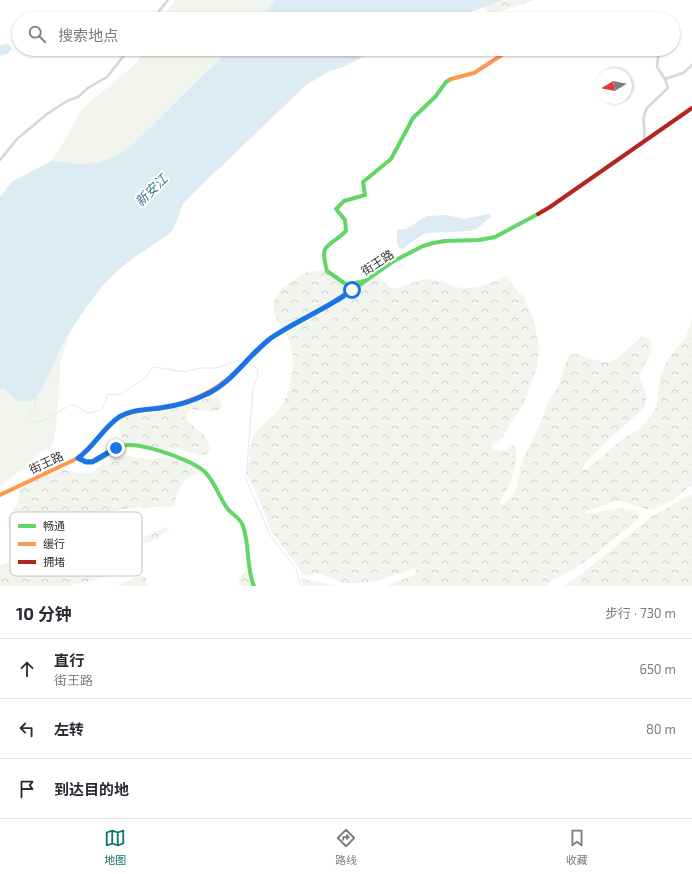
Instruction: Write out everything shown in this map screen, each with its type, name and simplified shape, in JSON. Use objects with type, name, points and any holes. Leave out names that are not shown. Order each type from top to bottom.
[{"type":"main road","points":[[364,281],[347,285],[327,271],[323,253],[330,243],[346,231],[345,220],[336,209],[344,201],[365,195],[362,184],[363,182],[390,160],[399,147],[406,129],[414,117],[422,107],[435,98],[445,82],[474,73],[500,56]]},
{"type":"main road","name":"街王路","points":[[0,495],[78,458],[86,452],[110,425],[125,414],[180,404],[214,390],[225,382],[271,338],[333,303],[392,262],[428,245],[445,241],[479,240],[495,237],[550,207],[692,108]]},
{"type":"main road","points":[[78,458],[86,462],[92,462],[118,447],[129,445],[155,450],[186,460],[205,471],[218,488],[229,511],[241,521],[244,528],[249,551],[250,576],[254,586]]},
{"type":"street","points":[[159,12],[168,0]]},
{"type":"street","points":[[0,160],[17,139],[48,114],[67,101],[78,97],[88,88],[107,77],[124,56]]},
{"type":"street","points":[[643,142],[645,132],[643,122],[647,108],[668,88],[665,79],[657,67],[658,56]]},
{"type":"street","points":[[665,79],[684,73],[692,65]]},
{"type":"green space","points":[[176,0],[275,0],[266,12],[166,12]]},
{"type":"green space","points":[[504,0],[535,0],[497,12],[489,12],[483,7]]},
{"type":"green space","points":[[141,56],[223,56],[133,144],[115,157],[92,163],[51,161],[64,142],[81,110],[133,66]]},
{"type":"green space","points":[[328,269],[332,274],[348,283],[363,279],[339,298],[283,328],[277,320],[273,310],[274,301],[281,289],[307,272]]},
{"type":"green space","points":[[377,275],[394,289],[420,280],[429,279],[437,280],[456,287],[470,288],[482,286],[507,276],[519,294],[522,293],[535,325],[539,347],[537,368],[524,403],[503,436],[492,445],[491,448],[500,451],[508,449],[513,445],[516,447],[516,461],[510,483],[499,503],[502,505],[515,493],[523,458],[539,428],[548,402],[559,385],[568,356],[571,354],[577,354],[602,362],[610,362],[617,359],[642,336],[651,340],[651,352],[640,375],[646,395],[646,403],[644,408],[591,456],[582,470],[593,464],[621,440],[635,432],[647,421],[657,403],[661,373],[668,359],[686,337],[692,318],[692,485],[670,501],[657,508],[645,509],[618,501],[585,511],[586,514],[620,508],[636,511],[639,515],[637,520],[598,552],[573,570],[555,578],[546,586],[388,586],[417,574],[415,568],[377,581],[360,583],[342,583],[322,574],[302,575],[299,568],[271,531],[260,501],[248,476],[247,473],[253,437],[255,433],[274,415],[287,396],[293,362],[290,342],[285,334],[335,304]]},
{"type":"green space","points":[[70,333],[60,364],[59,393],[53,442],[51,446],[37,454],[29,464],[0,486],[0,390],[4,389],[16,401],[24,402],[33,400],[45,383],[60,350]]},
{"type":"green space","points":[[208,398],[216,398],[220,400],[222,409],[207,411],[192,409],[185,418],[206,437],[210,447],[209,453],[199,455],[175,448],[161,450],[125,444],[119,429],[120,421],[126,416],[158,412],[193,404]]},
{"type":"green space","points":[[127,456],[152,460],[163,456],[193,464],[202,471],[185,480],[178,491],[174,506],[130,508],[115,512],[12,512],[19,500],[18,490],[40,478],[63,469],[83,474],[95,472],[95,469],[110,460]]},
{"type":"green space","points":[[692,494],[692,586],[564,586],[587,570],[651,517]]},
{"type":"green space","points":[[10,515],[10,530],[8,525]]},
{"type":"green space","points":[[166,527],[170,529],[152,541],[142,543],[142,537]]},
{"type":"green space","points":[[10,563],[10,576],[108,576],[70,586],[0,586],[0,565]]},
{"type":"green space","points":[[248,569],[252,586],[239,586],[241,576]]},
{"type":"green space","points":[[142,576],[145,577],[148,586],[117,586]]},
{"type":"green space","points":[[302,579],[339,586],[303,586]]},
{"type":"water","points":[[275,0],[504,0],[470,12],[266,12]]},
{"type":"water","points":[[7,44],[11,46],[12,49],[7,54],[0,56],[0,45]]},
{"type":"water","name":"新安江","points":[[223,56],[365,56],[345,66],[328,72],[306,85],[210,177],[183,204],[173,230],[117,271],[101,288],[79,318],[61,348],[45,384],[37,396],[30,401],[16,401],[4,389],[0,390],[0,197],[13,181],[51,161],[84,164],[100,162],[116,156],[133,144]]},
{"type":"water","points":[[491,214],[491,217],[476,229],[471,231],[426,233],[403,249],[399,248],[397,243],[397,230],[406,229],[427,216],[447,215],[464,219]]},
{"type":"waterway","points":[[36,397],[35,407],[27,417],[32,421],[37,422],[49,418],[72,405],[88,413],[98,411],[104,406],[108,394],[122,394],[144,379],[155,367],[184,372],[200,368],[217,368],[237,360],[243,362]]},
{"type":"waterway","points":[[246,363],[257,368],[258,377],[253,388],[246,479],[270,535],[296,569],[301,586]]},
{"type":"traffic: fast","points":[[364,281],[347,285],[327,271],[324,255],[325,250],[327,246],[346,231],[345,220],[336,209],[344,201],[365,195],[363,182],[391,159],[413,118],[435,97],[446,82],[451,79]]},
{"type":"traffic: fast","points":[[232,375],[271,338],[340,299],[392,262],[423,246],[433,243],[445,241],[479,240],[495,237],[538,214]]},
{"type":"traffic: fast","points":[[78,458],[86,461],[93,461],[121,446],[136,445],[168,454],[199,467],[208,476],[227,508],[242,523],[247,541],[250,572],[254,586]]},
{"type":"traffic: slow","points":[[451,79],[474,73],[500,56]]},
{"type":"traffic: slow","points":[[0,495],[78,458],[116,419],[136,411],[161,408],[199,397],[224,382],[232,375]]},
{"type":"traffic: jam","points":[[538,214],[692,108]]},
{"type":"route","points":[[116,448],[96,461],[90,463],[78,458],[84,454],[110,425],[121,416],[136,411],[180,404],[207,394],[225,382],[271,338],[333,303],[352,290]]}]
